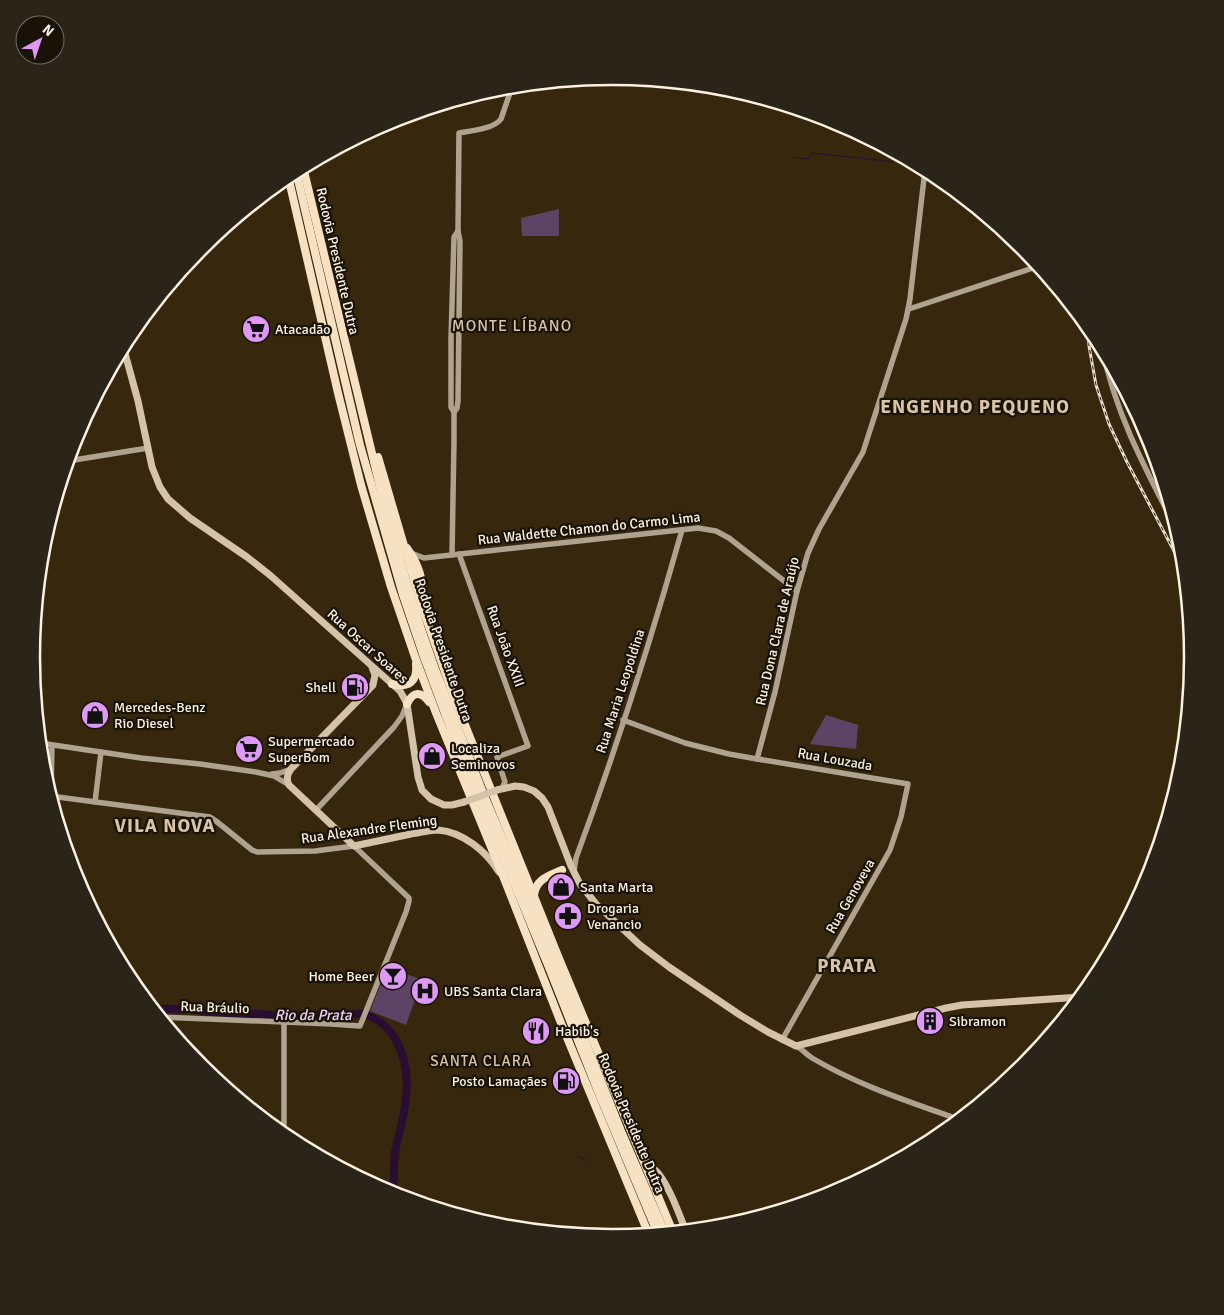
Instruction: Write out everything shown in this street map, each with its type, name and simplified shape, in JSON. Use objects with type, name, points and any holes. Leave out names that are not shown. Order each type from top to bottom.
[{"type":"highway","name":"Rodovia Presidente Dutra","points":[[305,175],[383,499],[421,630],[483,793],[532,908],[621,1131],[662,1227]]},
{"type":"highway","name":"Rodovia Presidente Dutra","points":[[298,180],[360,445],[403,595],[423,654],[455,740],[655,1228]]},
{"type":"highway","points":[[290,185],[361,485],[391,587],[436,712],[605,1132],[646,1228]]},
{"type":"highway","points":[[360,403],[422,607],[464,724],[671,1226]]},
{"type":"highway","points":[[402,540],[417,564],[422,583],[422,607]]},
{"type":"highway","points":[[392,684],[403,686],[410,683],[416,674],[415,657]]},
{"type":"highway","points":[[407,704],[412,696],[422,694],[436,712]]},
{"type":"highway","points":[[534,896],[535,888],[539,882],[562,870]]},
{"type":"main road","name":"Rua Oscar Soares","points":[[126,357],[156,478],[164,493],[172,503],[190,518],[271,576],[403,696],[407,704],[418,777],[422,790],[430,798],[444,805],[464,802],[499,789],[515,786],[534,791],[548,807],[568,860],[583,888],[596,904],[640,945],[670,967],[740,1015],[782,1040],[796,1046]]},
{"type":"main road","points":[[372,667],[375,675],[373,685]]},
{"type":"main road","points":[[354,846],[289,785],[287,777],[291,769],[373,685],[383,682],[392,684]]},
{"type":"main road","name":"Rua Alexandre Fleming","points":[[354,846],[431,831],[444,831],[460,837],[481,850],[493,862],[505,881]]},
{"type":"main road","points":[[562,870],[567,865],[568,860]]},
{"type":"main road","name":"Rua Oscar Soares","points":[[562,870],[570,873],[581,892],[596,904]]},
{"type":"main road","points":[[796,1046],[954,1006],[1072,998]]},
{"type":"main road","points":[[642,1157],[658,1173],[684,1225]]},
{"type":"street","points":[[452,555],[454,412],[458,401],[459,133],[499,123],[509,94]]},
{"type":"street","name":"Rua Dona Clara de Araújo","points":[[757,759],[775,692],[797,591],[808,553],[863,452],[909,310],[924,178]]},
{"type":"street","points":[[909,310],[1031,269]]},
{"type":"street","points":[[1109,376],[1134,445],[1163,502]]},
{"type":"street","points":[[76,460],[148,448]]},
{"type":"street","name":"Rua Waldette Chamon do Carmo Lima","points":[[411,553],[424,558],[707,528],[720,533],[743,548],[797,591]]},
{"type":"street","name":"Rua Maria Leopoldina","points":[[574,871],[576,858],[624,720],[682,530]]},
{"type":"street","name":"Rua João XXIII","points":[[460,554],[528,746],[497,757],[505,782],[499,789]]},
{"type":"street","points":[[417,564],[419,560],[424,558]]},
{"type":"street","points":[[316,810],[394,727],[402,716],[407,704]]},
{"type":"street","name":"Rua Louzada","points":[[624,720],[685,743],[757,759],[908,784]]},
{"type":"street","points":[[47,744],[270,774],[291,769]]},
{"type":"street","points":[[51,769],[52,745]]},
{"type":"street","points":[[95,802],[101,752]]},
{"type":"street","points":[[270,774],[289,785]]},
{"type":"street","name":"Rua Genoveva","points":[[782,1040],[890,850],[901,817],[908,784]]},
{"type":"street","name":"Rua Alexandre Fleming","points":[[57,797],[210,817],[252,850],[260,852],[315,851],[354,846]]},
{"type":"street","name":"Rua Bráulio","points":[[167,1017],[284,1023],[361,1023],[410,901],[354,846]]},
{"type":"street","points":[[568,860],[576,858]]},
{"type":"street","points":[[284,1023],[284,1126]]},
{"type":"street","points":[[796,1046],[811,1058],[861,1082],[951,1118]]},
{"type":"shaded area","points":[[559,209],[559,236],[522,236],[521,218]]},
{"type":"shaded area","points":[[826,715],[858,725],[856,749],[810,744]]},
{"type":"shaded area","points":[[388,967],[422,980],[406,1025],[370,1011]]},
{"type":"waterway","points":[[793,157],[808,159],[812,153],[898,162]]},
{"type":"waterway","name":"Rio da Prata","points":[[160,1009],[192,1009],[209,1012],[275,1015],[363,1014],[382,1024],[390,1031],[401,1051],[407,1082],[405,1104],[394,1158],[394,1186]]},
{"type":"waterway","points":[[578,1156],[587,1161]]},
{"type":"railway","points":[[1089,341],[1096,385],[1109,424],[1174,551]]},
{"type":"place","name":"Atacadão","points":[[256,329]]},
{"type":"place","name":"Shell","points":[[355,687]]},
{"type":"place","name":"Mercedes-Benz Rio Diesel","points":[[95,715]]},
{"type":"place","name":"Supermercado SuperBom","points":[[249,749]]},
{"type":"place","name":"Localiza Seminovos","points":[[432,756]]},
{"type":"place","name":"Santa Marta","points":[[561,887]]},
{"type":"place","name":"Drogaria Venancio","points":[[568,916]]},
{"type":"place","name":"Home Beer","points":[[393,976]]},
{"type":"place","name":"UBS Santa Clara","points":[[425,991]]},
{"type":"place","name":"Sibramon","points":[[930,1021]]},
{"type":"place","name":"Habib's","points":[[536,1031]]},
{"type":"place","name":"Posto Lamaçães","points":[[566,1081]]},
{"type":"district","name":"MONTE LÍBANO","points":[[512,325]]},
{"type":"district","name":"ENGENHO PEQUENO","points":[[975,406]]},
{"type":"district","name":"VILA NOVA","points":[[165,825]]},
{"type":"district","name":"PRATA","points":[[847,965]]},
{"type":"district","name":"SANTA CLARA","points":[[481,1061]]}]
